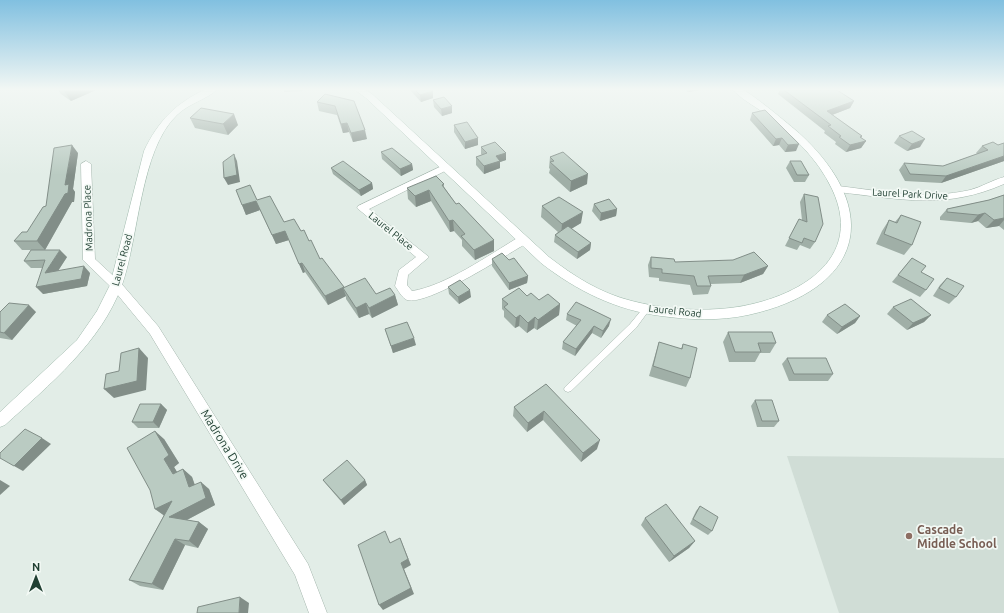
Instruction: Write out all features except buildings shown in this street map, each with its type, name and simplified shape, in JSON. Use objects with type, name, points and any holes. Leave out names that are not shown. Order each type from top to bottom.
[{"type":"street","name":"Laurel Road","points":[[0,421],[81,344],[102,314],[116,285],[149,152],[156,135],[168,118]]},
{"type":"street","name":"Laurel Road","points":[[391,118],[551,266],[582,286],[608,298],[646,309],[702,315],[750,310],[782,302],[813,283],[836,263],[844,247],[847,229],[845,211],[838,190],[822,163],[804,140],[774,118]]},
{"type":"street","name":"Madrona Place","points":[[86,164],[89,260],[116,285]]},
{"type":"street","name":"Laurel Place","points":[[444,168],[362,208],[423,257],[403,273],[401,286],[408,296],[416,297],[452,280],[523,240]]},
{"type":"street","name":"Laurel Park Drive","points":[[838,190],[929,197],[950,197],[969,194],[1004,180]]},
{"type":"street","name":"Madrona Drive","points":[[116,285],[154,330],[298,563],[318,613]]},
{"type":"lane","points":[[568,389],[590,365],[633,326],[646,309]]},
{"type":"shaded area","name":"Cascade Middle School","points":[[787,456],[1004,458],[1004,613],[839,613]]},
{"type":"place","name":"Cascade Middle School","points":[[909,536]]}]
